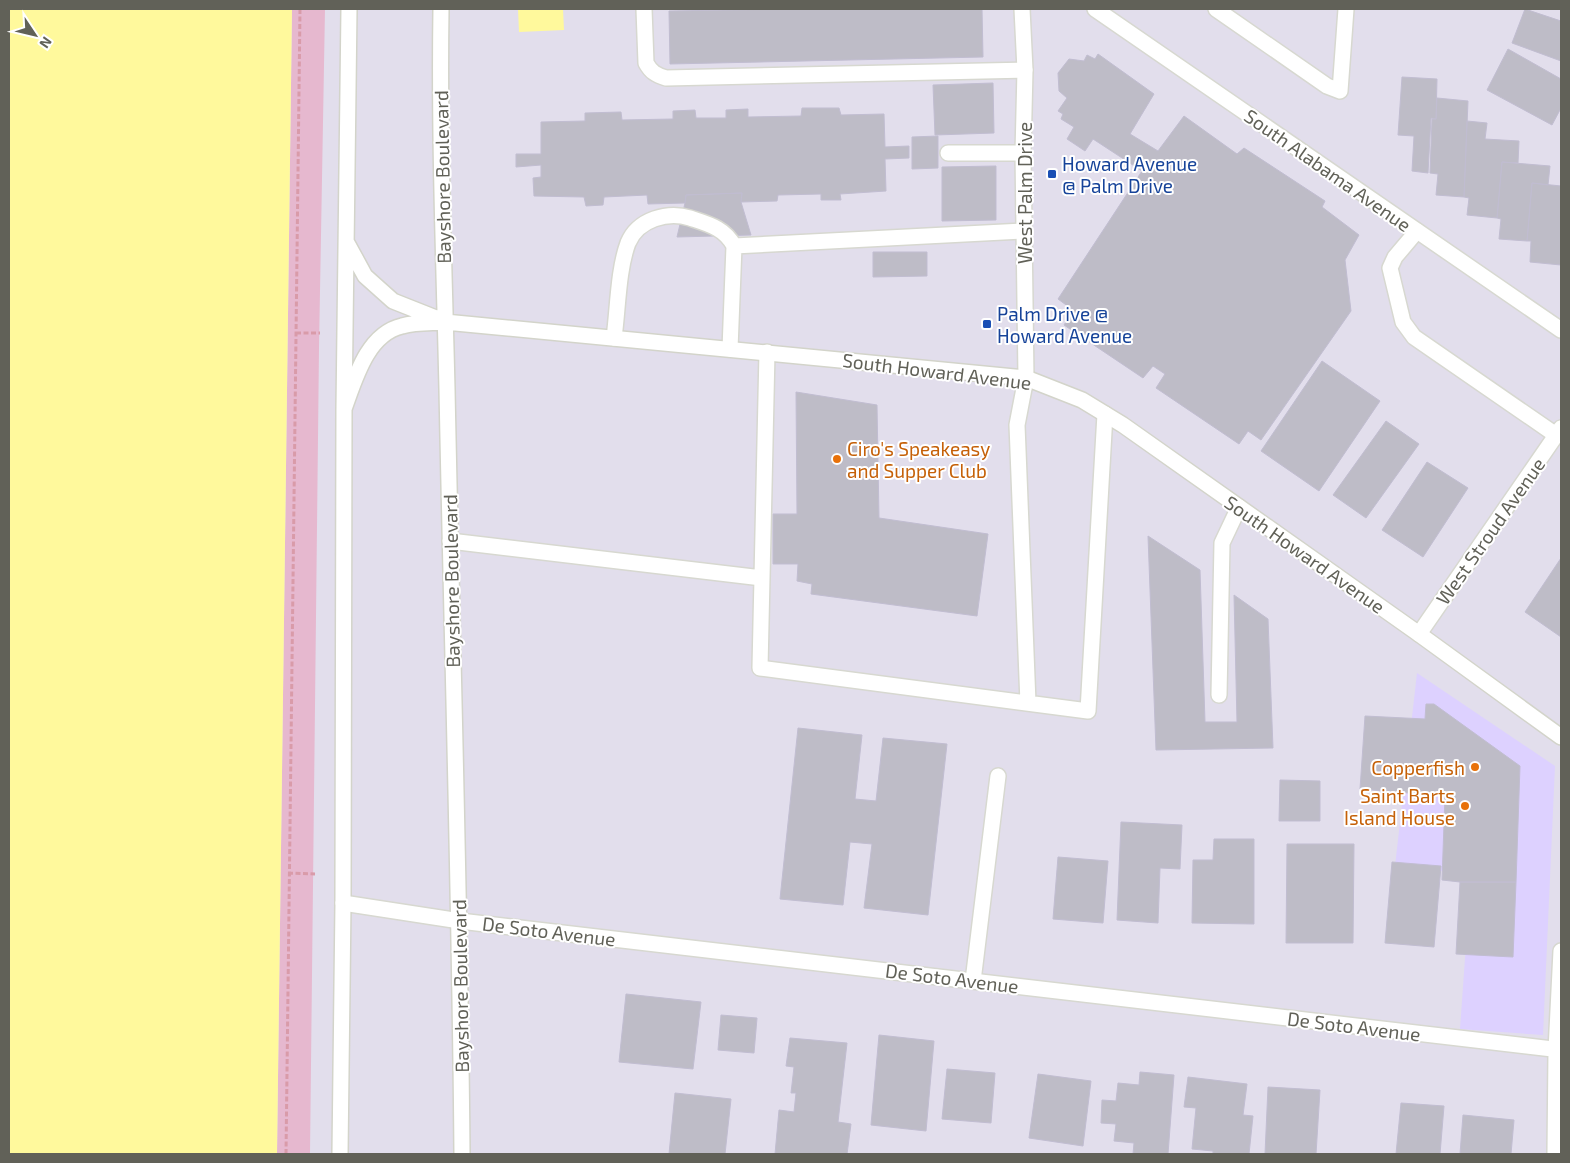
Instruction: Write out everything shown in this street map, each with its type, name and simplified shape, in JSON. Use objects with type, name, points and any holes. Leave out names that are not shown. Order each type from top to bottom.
[{"type":"main road","points":[[340,1154],[343,902],[344,409],[349,9]]},
{"type":"main road","name":"Bayshore Boulevard","points":[[440,9],[445,322],[460,921],[462,1154]]},
{"type":"main road","points":[[644,9],[646,63],[657,76],[666,78],[1025,70]]},
{"type":"main road","name":"West Palm Drive","points":[[1022,9],[1025,70],[1023,153],[1026,378],[1017,425],[1028,703]]},
{"type":"main road","name":"South Alabama Avenue","points":[[1095,9],[1561,330]]},
{"type":"main road","points":[[1216,9],[1327,86],[1340,91],[1346,9]]},
{"type":"main road","points":[[948,153],[1023,153]]},
{"type":"main road","points":[[614,338],[623,265],[629,242],[637,230],[652,219],[682,216],[714,226],[730,238],[734,246],[730,349]]},
{"type":"main road","points":[[734,246],[1024,231]]},
{"type":"main road","points":[[1417,231],[1395,257],[1390,268],[1403,322],[1414,337],[1559,432]]},
{"type":"main road","name":"South Howard Avenue","points":[[346,242],[364,276],[393,301],[445,322]]},
{"type":"main road","name":"South Howard Avenue","points":[[344,409],[363,359],[384,334],[402,326],[445,322],[1026,378],[1082,400],[1123,425],[1419,634],[1561,737]]},
{"type":"main road","points":[[766,352],[760,668],[1088,711],[1105,414]]},
{"type":"main road","name":"West Stroud Avenue","points":[[1419,634],[1559,432]]},
{"type":"main road","points":[[1219,695],[1222,543],[1239,507]]},
{"type":"main road","points":[[450,541],[762,578]]},
{"type":"main road","points":[[973,981],[998,776]]},
{"type":"main road","name":"De Soto Avenue","points":[[343,902],[460,921],[1559,1050]]},
{"type":"main road","points":[[1554,1154],[1561,951]]},
{"type":"path","points":[[286,1154],[300,9]]},
{"type":"path","points":[[296,333],[320,333]]},
{"type":"path","points":[[288,873],[315,874]]},
{"type":"shaded area","points":[[9,9],[292,9],[277,1154],[9,1154]]},
{"type":"shaded area","points":[[292,9],[325,9],[319,348],[310,1154],[277,1154]]},
{"type":"shaded area","points":[[518,9],[563,9],[564,30],[519,32]]},
{"type":"shaded area","points":[[1417,673],[1555,766],[1543,1035],[1460,1029],[1471,874],[1395,866]]},
{"type":"building","points":[[982,9],[983,57],[670,64],[669,11]]},
{"type":"building","points":[[1525,9],[1561,21],[1561,61],[1512,43]]},
{"type":"building","points":[[1508,49],[1561,79],[1561,108],[1552,125],[1487,90]]},
{"type":"building","points":[[1098,54],[1154,94],[1130,134],[1158,151],[1184,116],[1237,154],[1244,148],[1325,201],[1322,207],[1359,235],[1345,260],[1351,311],[1261,440],[1248,431],[1239,444],[1156,388],[1165,374],[1153,366],[1143,378],[1064,325],[1073,310],[1058,299],[1142,171],[1093,139],[1085,151],[1067,139],[1074,127],[1061,119],[1063,114],[1058,111],[1067,98],[1059,91],[1058,73],[1069,59],[1084,61],[1087,55],[1095,59]]},
{"type":"building","points":[[1402,77],[1437,79],[1436,119],[1431,118],[1428,173],[1412,171],[1414,136],[1398,135]]},
{"type":"building","points":[[993,83],[994,133],[935,135],[933,85]]},
{"type":"building","points":[[1437,98],[1468,101],[1464,197],[1436,195],[1438,174],[1430,173],[1432,119],[1436,119]]},
{"type":"building","points":[[802,108],[839,108],[841,115],[884,114],[885,147],[909,146],[909,158],[885,159],[886,191],[840,194],[841,200],[821,200],[821,194],[778,195],[777,201],[741,202],[742,193],[686,195],[685,203],[648,204],[647,195],[604,197],[603,205],[586,206],[584,197],[534,196],[533,178],[541,177],[541,165],[516,167],[516,154],[541,154],[541,122],[585,121],[585,113],[621,112],[622,120],[673,119],[673,111],[695,110],[696,118],[726,118],[726,110],[748,109],[748,117],[801,116]]},
{"type":"building","points":[[1467,121],[1487,123],[1485,139],[1519,141],[1518,163],[1502,162],[1497,218],[1467,215],[1469,198],[1464,197]]},
{"type":"building","points":[[938,136],[938,168],[912,169],[912,137]]},
{"type":"building","points":[[1502,162],[1550,166],[1548,185],[1532,183],[1527,241],[1499,239],[1501,219],[1497,218]]},
{"type":"building","points":[[996,166],[996,220],[942,221],[942,167]]},
{"type":"building","points":[[1532,183],[1561,186],[1561,265],[1530,262],[1531,241],[1527,241]]},
{"type":"building","points":[[742,193],[741,202],[751,235],[677,237],[686,195]]},
{"type":"building","points":[[873,252],[927,252],[927,276],[873,277]]},
{"type":"building","points":[[1322,361],[1380,401],[1319,491],[1261,451]]},
{"type":"building","name":"Ciro's Speakeasy and Supper Club","points":[[796,392],[877,405],[879,518],[988,534],[977,616],[811,594],[812,584],[797,581],[798,564],[773,564],[773,514],[797,514]]},
{"type":"building","points":[[1386,421],[1419,444],[1366,518],[1333,495]]},
{"type":"building","points":[[1427,462],[1468,488],[1423,557],[1382,530]]},
{"type":"building","points":[[1148,536],[1200,570],[1205,722],[1237,722],[1234,595],[1268,619],[1273,748],[1156,750]]},
{"type":"building","points":[[1561,558],[1561,637],[1525,612]]},
{"type":"building","points":[[1426,704],[1434,704],[1520,766],[1516,882],[1460,882],[1442,880],[1445,796],[1360,789],[1365,716],[1425,719]]},
{"type":"building","points":[[798,728],[862,735],[855,799],[876,801],[883,738],[947,744],[928,915],[864,908],[872,844],[850,842],[843,905],[780,899]]},
{"type":"building","points":[[1280,780],[1320,781],[1320,821],[1279,821]]},
{"type":"building","points":[[1121,822],[1182,825],[1180,869],[1160,868],[1158,923],[1117,920]]},
{"type":"building","points":[[1214,839],[1254,839],[1254,924],[1192,923],[1193,860],[1213,860]]},
{"type":"building","points":[[1287,844],[1354,844],[1353,943],[1286,943]]},
{"type":"building","points":[[1058,857],[1108,861],[1103,923],[1053,919]]},
{"type":"building","points":[[1392,862],[1441,866],[1434,947],[1385,943]]},
{"type":"building","points":[[1460,882],[1516,882],[1513,957],[1456,954]]},
{"type":"building","points":[[626,994],[701,1002],[693,1069],[619,1062]]},
{"type":"building","points":[[721,1015],[757,1018],[754,1053],[718,1050]]},
{"type":"building","points":[[879,1035],[934,1041],[926,1131],[871,1125]]},
{"type":"building","points":[[790,1038],[847,1043],[838,1122],[851,1124],[847,1154],[775,1154],[779,1110],[794,1112],[796,1093],[791,1093],[794,1067],[786,1066]]},
{"type":"building","points":[[947,1069],[995,1073],[991,1123],[942,1119]]},
{"type":"building","points":[[1140,1072],[1174,1075],[1168,1154],[1133,1154],[1134,1143],[1114,1141],[1116,1124],[1101,1123],[1102,1100],[1116,1101],[1118,1083],[1139,1085]]},
{"type":"building","points":[[1038,1074],[1091,1081],[1083,1146],[1029,1138]]},
{"type":"building","points":[[1188,1077],[1247,1084],[1243,1115],[1253,1116],[1249,1154],[1213,1154],[1213,1151],[1192,1149],[1196,1108],[1184,1107]]},
{"type":"building","points":[[1268,1087],[1320,1090],[1316,1154],[1265,1154]]},
{"type":"building","points":[[675,1093],[731,1099],[725,1154],[669,1154]]},
{"type":"building","points":[[1401,1103],[1444,1106],[1440,1154],[1396,1154]]},
{"type":"building","points":[[1463,1115],[1514,1120],[1511,1154],[1460,1154]]},
{"type":"place","name":"Howard Avenue @ Palm Drive","points":[[1052,174]]},
{"type":"place","name":"Palm Drive @ Howard Avenue","points":[[987,324]]},
{"type":"place","name":"Ciro's Speakeasy and Supper Club","points":[[837,459]]},
{"type":"place","name":"Copperfish","points":[[1475,767]]},
{"type":"place","name":"Saint Barts Island House","points":[[1465,806]]}]
